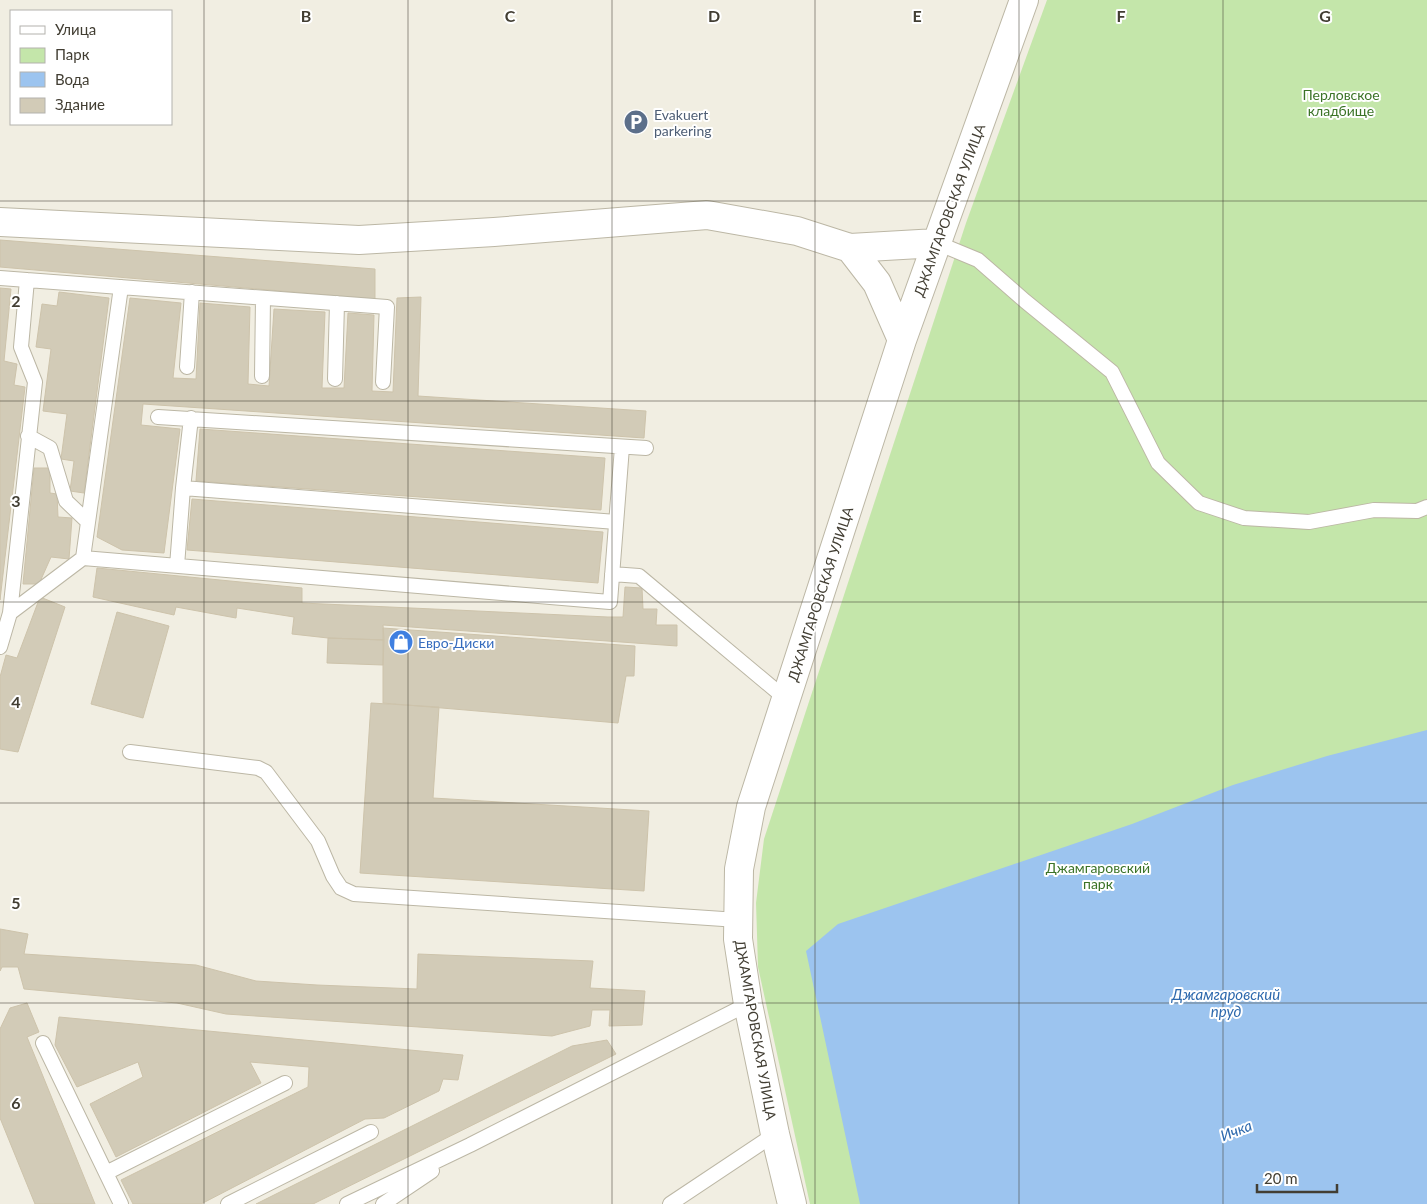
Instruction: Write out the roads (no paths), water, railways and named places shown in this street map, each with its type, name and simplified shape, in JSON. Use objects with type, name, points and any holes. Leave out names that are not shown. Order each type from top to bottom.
[{"type":"street","name":"ДЖАМГАРОВСКАЯ УЛИЦА","points":[[792,1204],[775,1134],[748,1004],[738,939],[739,869],[751,808],[902,340],[1024,0]]},
{"type":"street","points":[[0,222],[359,240],[494,232],[707,214],[797,231],[850,248],[937,243]]},
{"type":"street","points":[[850,248],[877,283],[902,340]]},
{"type":"lane","points":[[937,243],[978,260],[1112,372],[1158,463],[1199,502],[1244,518],[1309,522],[1374,510],[1417,511],[1427,507]]},
{"type":"lane","points":[[0,278],[387,307],[383,382]]},
{"type":"lane","points":[[0,647],[10,613],[35,382],[21,347],[27,280]]},
{"type":"lane","points":[[83,558],[121,287]]},
{"type":"lane","points":[[187,368],[192,292]]},
{"type":"lane","points":[[262,376],[263,298]]},
{"type":"lane","points":[[335,379],[337,303]]},
{"type":"lane","points":[[158,417],[646,448]]},
{"type":"lane","points":[[177,566],[191,418]]},
{"type":"lane","points":[[28,436],[50,448],[66,501],[88,522]]},
{"type":"lane","points":[[10,613],[83,558],[610,602],[622,447]]},
{"type":"lane","points":[[183,488],[616,522]]},
{"type":"lane","points":[[612,574],[639,576],[786,699]]},
{"type":"lane","points":[[130,752],[258,768],[266,772],[318,841],[333,876],[341,888],[354,894],[738,920]]},
{"type":"lane","points":[[348,1204],[470,1145],[748,1004]]},
{"type":"lane","points":[[43,1043],[120,1204]]},
{"type":"lane","points":[[106,1173],[285,1083]]},
{"type":"lane","points":[[228,1204],[371,1132]]},
{"type":"lane","points":[[670,1204],[775,1134]]},
{"type":"lane","points":[[383,1204],[470,1145]]},
{"type":"water","name":"Джамгаровский пруд","points":[[1427,730],[1427,1204],[860,1204],[806,951],[838,924],[1132,824],[1233,785],[1327,756]]},
{"type":"place","name":"Evakuert parkering","points":[[636,122]]},
{"type":"place","name":"Евро-Диски","points":[[401,642]]},
{"type":"park label","name":"Перловское кладбище","points":[[1341,102]]},
{"type":"park label","name":"Джамгаровский парк","points":[[1098,876]]},
{"type":"water label","name":"Ичка","points":[[1236,1130]]}]
